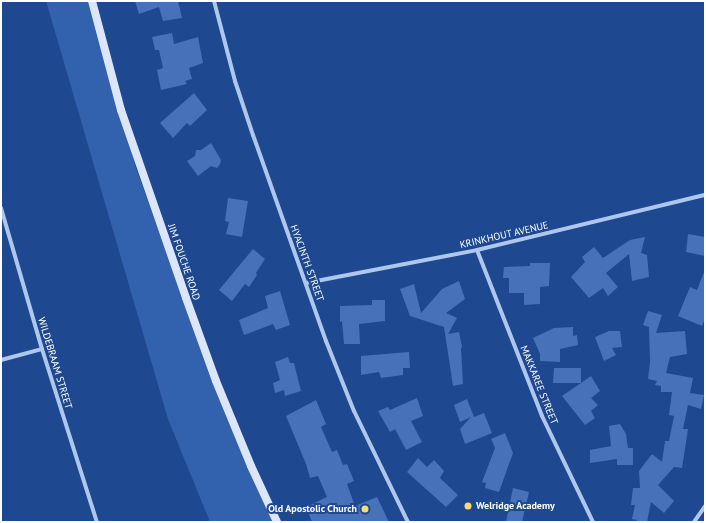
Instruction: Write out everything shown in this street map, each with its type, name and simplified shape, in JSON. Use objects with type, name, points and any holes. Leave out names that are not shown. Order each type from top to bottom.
[{"type":"street","name":"JIM FOUCHE ROAD","points":[[92,1],[121,110],[186,298],[245,452],[277,522]]},
{"type":"street","name":"HYACINTH STREET","points":[[214,1],[235,81],[253,135],[344,386],[408,522]]},
{"type":"street","name":"KRINKHOUT AVENUE","points":[[306,283],[478,250],[705,195]]},
{"type":"street","name":"WILDEBRAAM STREET","points":[[1,208],[42,349],[97,522]]},
{"type":"street","name":"MAKKAREE STREET","points":[[478,250],[542,416],[593,522]]},
{"type":"street","points":[[1,360],[42,349]]},
{"type":"street","points":[[694,522],[705,506]]},
{"type":"shaded area","points":[[46,1],[90,1],[136,168],[184,302],[275,522],[210,522],[168,419]]},
{"type":"building","points":[[135,1],[178,1],[182,18],[163,21],[159,7],[139,14]]},
{"type":"building","points":[[172,33],[174,44],[198,37],[203,63],[189,68],[192,79],[185,81],[187,84],[161,90],[157,70],[163,68],[159,50],[155,50],[152,37]]},
{"type":"building","points":[[194,93],[207,110],[190,126],[187,123],[173,138],[160,123]]},
{"type":"building","points":[[211,143],[221,160],[220,164],[217,168],[211,166],[198,176],[187,161],[195,156],[196,150],[201,150]]},
{"type":"building","points":[[228,198],[248,201],[242,237],[226,234],[229,222],[225,221]]},
{"type":"building","points":[[688,234],[705,237],[705,256],[686,252]]},
{"type":"building","points":[[645,237],[641,253],[647,255],[649,277],[632,281],[629,254],[606,273],[618,287],[608,296],[603,288],[589,298],[571,277],[585,262],[582,257],[594,247],[603,258],[630,240]]},
{"type":"building","points":[[253,249],[265,259],[249,287],[245,284],[232,301],[219,290]]},
{"type":"building","points":[[530,263],[550,263],[549,286],[540,287],[540,304],[524,305],[524,293],[509,293],[509,278],[503,278],[504,267],[530,266]]},
{"type":"building","points":[[704,272],[705,318],[702,326],[678,316],[690,287],[697,290]]},
{"type":"building","points":[[459,281],[465,299],[446,313],[457,318],[448,334],[459,332],[462,347],[463,384],[453,386],[444,327],[410,316],[400,289],[414,284],[421,313],[442,289]]},
{"type":"building","points":[[280,291],[290,325],[276,330],[273,324],[244,335],[239,320],[268,308],[265,296]]},
{"type":"building","points":[[372,300],[385,300],[385,321],[359,324],[360,344],[344,344],[342,321],[340,322],[340,306],[372,305]]},
{"type":"building","points":[[648,311],[662,315],[656,333],[685,331],[687,354],[670,357],[666,373],[693,378],[690,393],[704,395],[701,409],[688,405],[683,429],[688,429],[682,468],[674,467],[658,485],[674,501],[664,513],[651,502],[647,522],[636,522],[637,520],[632,519],[635,505],[631,505],[633,488],[640,488],[639,471],[652,454],[662,462],[665,441],[669,441],[674,416],[669,415],[672,392],[661,392],[661,386],[655,385],[657,381],[648,379],[650,362],[649,327],[643,325]]},
{"type":"building","points":[[573,327],[573,336],[577,335],[578,345],[560,349],[560,362],[540,361],[540,354],[533,338],[554,328]]},
{"type":"building","points":[[609,331],[620,331],[622,347],[612,348],[616,355],[604,361],[595,337]]},
{"type":"building","points":[[409,352],[410,368],[403,368],[403,375],[381,378],[379,372],[361,375],[361,356]]},
{"type":"building","points":[[288,357],[290,363],[294,363],[301,391],[285,396],[284,390],[275,393],[273,383],[280,380],[275,362]]},
{"type":"building","points":[[554,368],[581,368],[581,383],[553,383]]},
{"type":"building","points":[[591,376],[600,391],[591,398],[598,405],[591,411],[595,418],[585,425],[562,396]]},
{"type":"building","points":[[417,398],[423,416],[411,421],[422,442],[406,450],[395,429],[390,432],[378,411],[388,407],[390,410]]},
{"type":"building","points":[[467,399],[474,417],[484,413],[492,433],[465,444],[460,429],[471,417],[460,422],[454,405]]},
{"type":"building","points":[[316,400],[326,424],[321,427],[332,452],[337,450],[343,465],[347,464],[354,481],[347,484],[355,506],[377,497],[389,522],[312,522],[306,507],[327,497],[318,476],[310,478],[306,464],[286,416]]},
{"type":"building","points":[[620,424],[626,434],[628,448],[633,448],[633,465],[617,465],[617,459],[590,463],[590,450],[611,446],[609,426]]},
{"type":"building","points":[[505,433],[513,453],[499,492],[485,488],[486,483],[482,482],[495,448],[491,439]]},
{"type":"building","points":[[418,458],[427,467],[434,460],[444,471],[440,478],[458,495],[446,507],[407,472]]},
{"type":"building","points":[[513,488],[529,492],[522,522],[506,522]]},
{"type":"place","name":"Welridge Academy","points":[[468,506]]},
{"type":"place","name":"Old Apostolic Church","points":[[365,509]]}]
